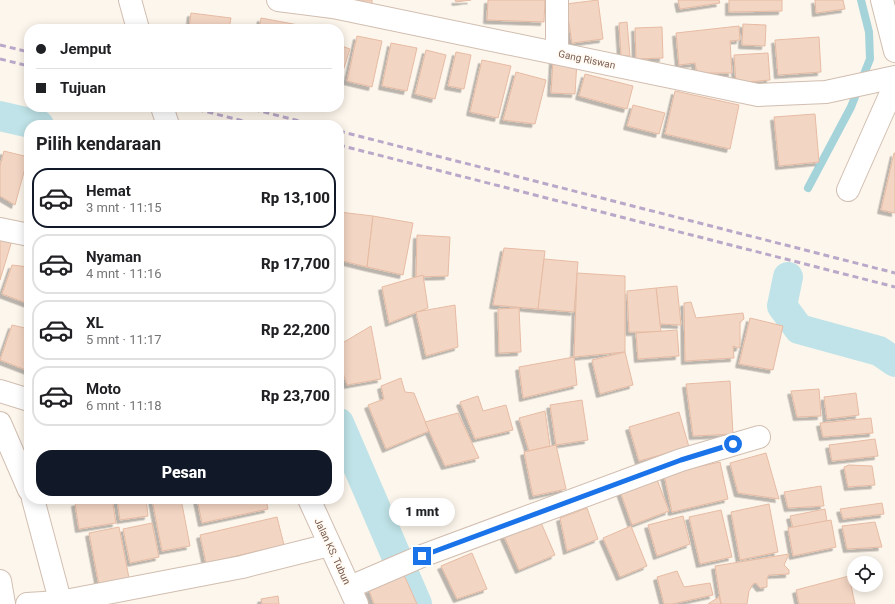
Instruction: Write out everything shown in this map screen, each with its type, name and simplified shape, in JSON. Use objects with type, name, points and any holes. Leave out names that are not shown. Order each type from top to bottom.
[{"type":"street","points":[[130,0],[137,24]]},
{"type":"street","name":"Gang Riswan","points":[[278,0],[333,7],[758,95],[826,92],[892,81]]},
{"type":"street","points":[[556,52],[557,0]]},
{"type":"street","points":[[882,0],[895,51]]},
{"type":"street","points":[[848,190],[892,81]]},
{"type":"street","points":[[0,229],[24,234]]},
{"type":"street","points":[[0,391],[24,398]]},
{"type":"street","points":[[0,423],[24,478]]},
{"type":"street","points":[[353,595],[394,568],[422,556],[681,460],[759,437]]},
{"type":"street","points":[[34,504],[49,603],[242,567],[329,545]]},
{"type":"street","name":"Jalan KS. Tubun","points":[[311,504],[353,595]]},
{"type":"street","points":[[0,581],[4,604]]},
{"type":"building","points":[[334,0],[372,0],[372,4]]},
{"type":"building","points":[[455,0],[471,0],[456,2]]},
{"type":"building","points":[[488,0],[545,0],[544,22],[487,20]]},
{"type":"building","points":[[598,0],[603,39],[572,43],[566,4]]},
{"type":"building","points":[[678,0],[719,0],[720,3],[680,9]]},
{"type":"building","points":[[729,0],[782,0],[782,11],[729,12]]},
{"type":"building","points":[[815,0],[843,0],[845,9],[816,13]]},
{"type":"building","points":[[191,13],[231,18],[230,24],[190,24]]},
{"type":"building","points":[[261,18],[293,24],[260,24]]},
{"type":"building","points":[[627,22],[630,56],[621,56],[619,23]]},
{"type":"building","points":[[743,24],[766,25],[765,46],[742,45]]},
{"type":"building","points":[[739,26],[740,40],[730,41],[732,73],[697,73],[695,63],[679,65],[676,33]]},
{"type":"building","points":[[662,27],[663,58],[636,59],[635,28]]},
{"type":"building","points":[[357,36],[382,41],[372,87],[347,81]]},
{"type":"building","points":[[819,37],[821,72],[778,75],[775,40]]},
{"type":"building","points":[[391,43],[417,48],[407,91],[382,86]]},
{"type":"building","points":[[344,47],[350,49],[344,68]]},
{"type":"building","points":[[426,50],[446,55],[435,99],[415,94]]},
{"type":"building","points":[[456,52],[471,55],[464,89],[448,86]]},
{"type":"building","points":[[768,53],[770,80],[736,83],[734,55]]},
{"type":"building","points":[[482,60],[511,66],[498,118],[470,112]]},
{"type":"building","points":[[553,60],[577,61],[575,94],[551,93]]},
{"type":"building","points":[[516,72],[546,80],[535,124],[503,120]]},
{"type":"building","points":[[585,74],[633,86],[627,109],[579,96]]},
{"type":"building","points":[[675,91],[739,105],[730,149],[665,134]]},
{"type":"building","points":[[633,105],[665,113],[659,134],[627,126]]},
{"type":"building","points":[[815,114],[819,162],[779,166],[774,117]]},
{"type":"building","points":[[4,151],[24,156],[24,172],[15,205],[0,196],[0,166]]},
{"type":"building","points":[[895,153],[895,213],[881,210]]},
{"type":"building","points":[[344,213],[373,216],[367,267],[344,261]]},
{"type":"building","points":[[373,216],[413,223],[403,275],[367,267]]},
{"type":"building","points":[[0,235],[13,237],[0,280]]},
{"type":"building","points":[[417,235],[450,237],[448,276],[416,277]]},
{"type":"building","points":[[504,248],[545,251],[538,309],[493,305]]},
{"type":"building","points":[[544,259],[578,262],[574,312],[538,309]]},
{"type":"building","points":[[12,265],[24,266],[24,302],[2,294]]},
{"type":"building","points":[[577,273],[625,276],[625,352],[574,357]]},
{"type":"building","points":[[423,275],[428,308],[389,323],[382,287]]},
{"type":"building","points":[[677,286],[681,325],[660,324],[656,288]]},
{"type":"building","points":[[656,288],[661,332],[629,332],[627,291]]},
{"type":"building","points":[[691,302],[696,318],[743,313],[744,319],[740,322],[740,347],[738,348],[733,346],[734,358],[685,361],[684,303]]},
{"type":"building","points":[[455,305],[458,347],[426,356],[416,312]]},
{"type":"building","points":[[519,308],[521,352],[499,353],[498,309]]},
{"type":"building","points":[[750,318],[783,326],[773,370],[739,364]]},
{"type":"building","points":[[12,325],[24,328],[24,369],[0,360]]},
{"type":"building","points":[[371,326],[381,379],[347,385],[344,376],[344,342]]},
{"type":"building","points":[[677,330],[679,356],[638,359],[636,333]]},
{"type":"building","points":[[625,352],[633,385],[600,394],[592,360]]},
{"type":"building","points":[[574,357],[577,385],[523,398],[519,367]]},
{"type":"building","points":[[401,378],[405,392],[414,393],[429,431],[386,449],[368,405],[384,399],[381,386]]},
{"type":"building","points":[[730,381],[733,434],[693,436],[686,384]]},
{"type":"building","points":[[819,389],[821,416],[797,417],[791,391]]},
{"type":"building","points":[[856,393],[859,415],[827,419],[824,397]]},
{"type":"building","points":[[478,396],[483,411],[506,405],[513,430],[475,439],[460,402]]},
{"type":"building","points":[[582,400],[588,440],[556,445],[550,405]]},
{"type":"building","points":[[545,411],[550,446],[529,451],[519,418]]},
{"type":"building","points":[[679,412],[689,447],[639,461],[629,427]]},
{"type":"building","points":[[458,413],[479,458],[445,466],[425,422]]},
{"type":"building","points":[[871,418],[873,433],[823,437],[820,423]]},
{"type":"building","points":[[875,439],[878,456],[832,461],[829,445]]},
{"type":"building","points":[[556,445],[566,489],[533,496],[524,452]]},
{"type":"building","points":[[766,453],[779,499],[738,493],[730,463]]},
{"type":"building","points":[[720,462],[728,499],[672,512],[664,474]]},
{"type":"building","points":[[849,465],[872,466],[875,485],[848,487],[844,467]]},
{"type":"building","points":[[656,477],[669,511],[632,525],[620,491]]},
{"type":"building","points":[[821,486],[824,506],[788,508],[784,492]]},
{"type":"building","points":[[882,503],[884,514],[843,519],[840,509]]},
{"type":"building","points":[[75,504],[113,504],[116,523],[79,529]]},
{"type":"building","points":[[118,504],[147,504],[148,516],[120,520]]},
{"type":"building","points":[[153,504],[182,504],[190,546],[162,551]]},
{"type":"building","points":[[198,504],[267,504],[268,509],[202,523]]},
{"type":"building","points":[[769,504],[778,552],[740,560],[731,512]]},
{"type":"building","points":[[587,508],[598,539],[567,551],[560,518]]},
{"type":"building","points":[[825,509],[827,521],[793,528],[790,516]]},
{"type":"building","points":[[721,510],[732,557],[700,564],[689,517]]},
{"type":"building","points":[[683,516],[690,544],[657,556],[648,525]]},
{"type":"building","points":[[277,517],[284,545],[206,563],[200,535]]},
{"type":"building","points":[[539,518],[555,555],[519,570],[503,534]]},
{"type":"building","points":[[831,520],[836,547],[793,556],[788,528]]},
{"type":"building","points":[[875,522],[882,547],[847,549],[842,526]]},
{"type":"building","points":[[152,523],[159,557],[130,563],[123,529]]},
{"type":"building","points":[[631,526],[647,566],[620,577],[603,538]]},
{"type":"building","points":[[119,527],[129,578],[99,585],[89,533]]},
{"type":"building","points":[[472,553],[487,589],[457,599],[441,566]]},
{"type":"building","points":[[789,554],[784,565],[789,570],[789,574],[769,575],[767,578],[767,587],[760,588],[756,583],[753,584],[749,591],[747,604],[721,604],[715,566]]},
{"type":"building","points":[[677,571],[684,587],[710,583],[713,595],[672,604],[664,604],[657,577]]},
{"type":"building","points":[[404,575],[417,604],[374,604],[369,590]]},
{"type":"building","points":[[847,577],[847,592],[852,592],[855,604],[799,604],[796,590]]},
{"type":"building","points":[[278,596],[279,604],[262,604],[261,599]]},
{"type":"building","points":[[719,597],[721,604],[708,604]]},
{"type":"waterway","points":[[808,188],[851,107],[870,59],[869,32],[861,0]]},
{"type":"waterway","points":[[0,116],[24,122]]},
{"type":"waterway","points":[[788,277],[782,306],[799,329],[879,351],[895,362]]},
{"type":"waterway","points":[[344,435],[417,604]]},
{"type":"railway","points":[[0,45],[24,51]]},
{"type":"railway","points":[[0,59],[24,65]]},
{"type":"railway","points":[[208,112],[239,120]]},
{"type":"railway","points":[[264,112],[295,120]]},
{"type":"railway","points":[[344,132],[895,273]]},
{"type":"railway","points":[[344,146],[895,287]]},
{"type":"route","points":[[422,556],[681,460],[733,444]]}]
